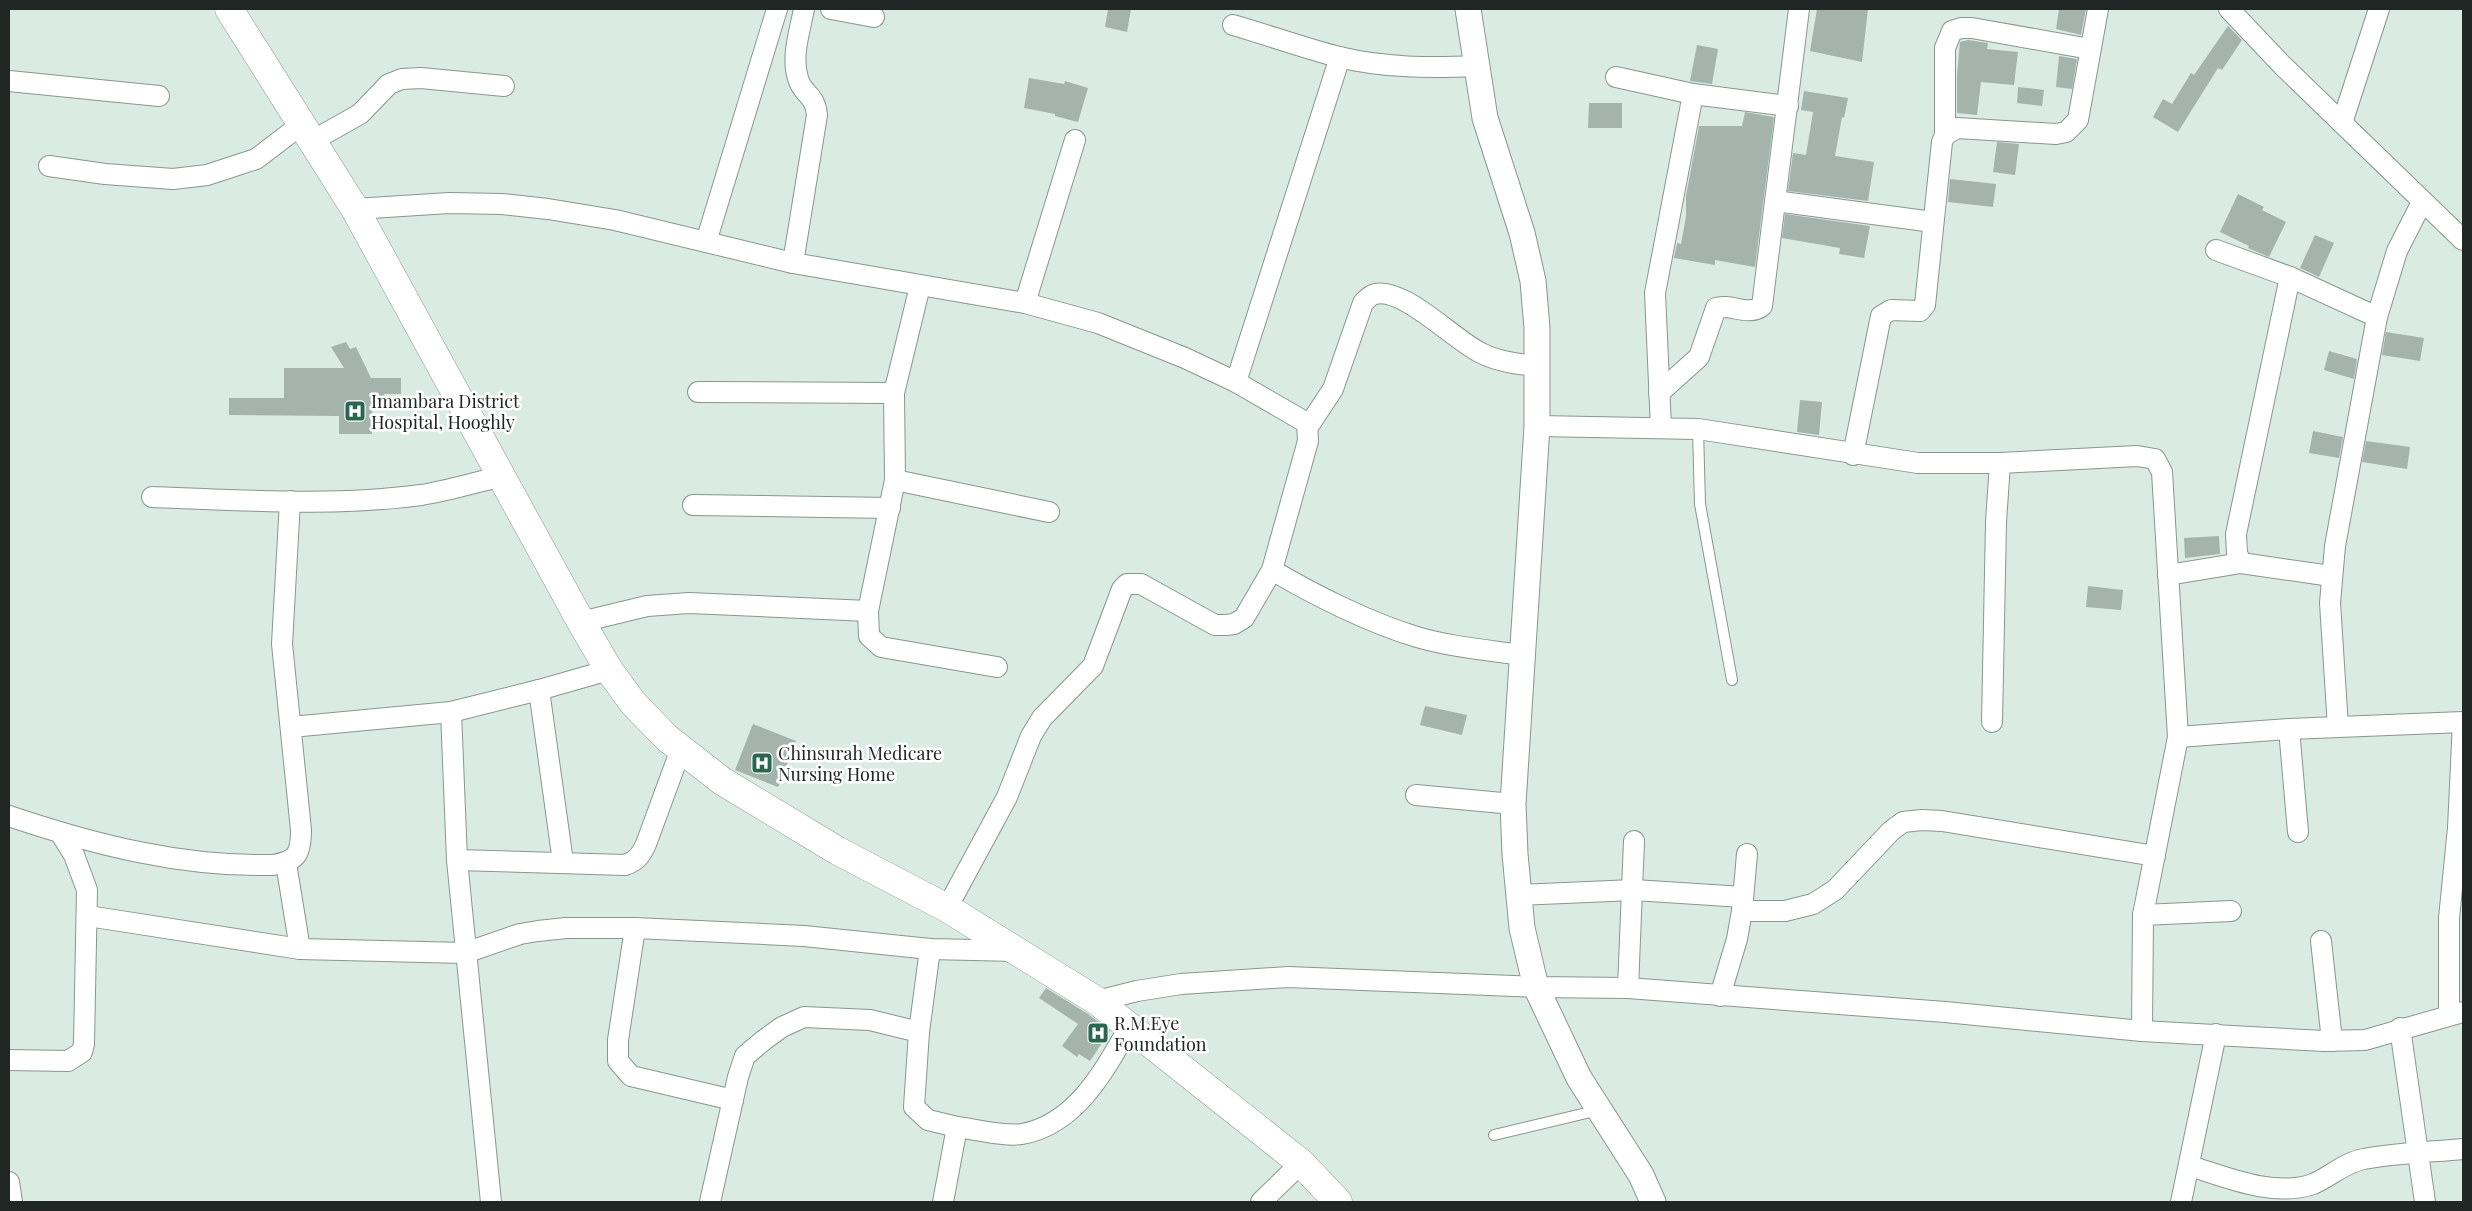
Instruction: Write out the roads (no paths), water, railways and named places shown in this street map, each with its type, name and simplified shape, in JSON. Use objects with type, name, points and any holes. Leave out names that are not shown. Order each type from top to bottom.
[{"type":"main road","points":[[230,9],[355,209],[503,476],[581,622],[609,670],[633,703],[681,749],[722,781],[813,836],[947,908],[1020,951],[1097,1001],[1301,1163],[1338,1202]]},
{"type":"street","points":[[706,242],[777,9]]},
{"type":"street","points":[[793,263],[817,115],[814,99],[798,80],[796,66],[804,9]]},
{"type":"street","points":[[831,9],[874,16]]},
{"type":"street","points":[[1468,9],[1485,118],[1514,206],[1533,281],[1538,328],[1537,426],[1513,804],[1518,895],[1522,928],[1536,987],[1579,1078],[1641,1176],[1653,1202]]},
{"type":"street","points":[[1659,393],[1699,357],[1716,308],[1723,306],[1754,310],[1762,306],[1799,9]]},
{"type":"street","points":[[1945,134],[1958,128],[2056,134],[2066,132],[2078,120],[2098,9]]},
{"type":"street","points":[[2229,9],[2282,65],[2463,240]]},
{"type":"street","points":[[2342,123],[2379,9]]},
{"type":"street","points":[[1232,24],[1340,57],[1399,66],[1476,66]]},
{"type":"street","points":[[1853,455],[1881,316],[1891,310],[1920,311],[1926,305],[1933,222],[1942,142],[1945,134],[1945,48],[1952,31],[1960,28],[1972,28],[2090,49]]},
{"type":"street","points":[[1236,382],[1340,57]]},
{"type":"street","points":[[1616,77],[1693,94],[1788,106]]},
{"type":"street","points":[[49,166],[105,174],[173,179],[208,175],[256,159],[307,132],[360,114],[389,84],[402,79],[421,78],[504,86]]},
{"type":"street","points":[[9,81],[159,96]]},
{"type":"street","points":[[1661,428],[1655,293],[1693,94]]},
{"type":"street","points":[[1026,303],[1074,140]]},
{"type":"street","points":[[1776,201],[1933,222]]},
{"type":"street","points":[[2338,727],[2330,604],[2331,576],[2377,317],[2397,251],[2422,202]]},
{"type":"street","points":[[355,209],[449,203],[511,205],[548,209],[615,220],[793,263],[1026,303],[1098,323],[1141,340],[1236,382],[1301,419],[1308,427]]},
{"type":"street","points":[[2216,250],[2290,277],[2377,317]]},
{"type":"street","points":[[2241,563],[2237,553],[2236,534],[2290,277]]},
{"type":"street","points":[[920,286],[894,393],[894,480],[890,508],[868,611],[869,636],[881,647],[997,667]]},
{"type":"street","points":[[947,908],[1007,797],[1031,736],[1038,724],[1093,666],[1122,589],[1128,584],[1141,584],[1215,625],[1234,624],[1244,618],[1272,570],[1308,441],[1308,427],[1333,389],[1363,303],[1375,294],[1403,300],[1482,354],[1504,362],[1537,366]]},
{"type":"street","points":[[698,392],[894,393]]},
{"type":"street","points":[[1537,426],[1698,429],[1853,455],[1918,463],[2000,463],[2137,456],[2155,459],[2162,472],[2178,738],[2144,915],[2142,1032]]},
{"type":"street","points":[[1992,722],[1996,522],[2000,463]]},
{"type":"street","points":[[152,497],[290,502],[422,495],[503,476]]},
{"type":"street","points":[[894,480],[1049,512]]},
{"type":"street","points":[[9,816],[61,834],[137,853],[184,861],[248,866],[286,863],[297,855],[301,845],[282,644],[290,502]]},
{"type":"street","points":[[694,505],[890,508]]},
{"type":"street","points":[[2168,575],[2241,563],[2331,576]]},
{"type":"street","points":[[1272,570],[1303,588],[1416,636],[1450,645],[1522,655]]},
{"type":"street","points":[[581,622],[647,606],[689,603],[868,611]]},
{"type":"street","points":[[291,727],[451,712],[609,670]]},
{"type":"street","points":[[539,690],[563,862]]},
{"type":"street","points":[[451,712],[457,860],[490,1202]]},
{"type":"street","points":[[1097,1001],[1137,990],[1180,984],[1288,977],[1536,987],[1628,988],[1945,1012],[2142,1032],[2216,1034],[2332,1041],[2365,1040],[2400,1028],[2456,1013],[2449,918],[2458,828],[2463,722],[2289,729],[2178,738]]},
{"type":"street","points":[[2289,729],[2298,832]]},
{"type":"street","points":[[457,860],[625,865],[641,855],[681,749]]},
{"type":"street","points":[[1416,795],[1513,804]]},
{"type":"street","points":[[1518,895],[1634,890],[1785,911],[1813,904],[1835,890],[1890,831],[1903,822],[1922,820],[1942,821],[2155,856]]},
{"type":"street","points":[[9,1060],[68,1061],[82,1052],[84,1044],[88,916],[86,890],[80,870],[61,834]]},
{"type":"street","points":[[1628,988],[1634,890],[1634,841]]},
{"type":"street","points":[[1720,996],[1737,939],[1743,904],[1747,854]]},
{"type":"street","points":[[286,863],[300,949]]},
{"type":"street","points":[[2144,915],[2231,911]]},
{"type":"street","points":[[88,916],[300,949],[465,953],[520,934],[538,931],[635,928],[804,936],[930,949],[1020,951]]},
{"type":"street","points":[[635,928],[618,1040],[618,1061],[631,1076],[733,1100]]},
{"type":"street","points":[[2321,941],[2332,1041]]},
{"type":"street","points":[[930,949],[919,1032],[914,1107],[919,1114],[928,1120],[957,1127],[1020,1134],[1053,1122],[1084,1098],[1105,1069],[1130,1026]]},
{"type":"street","points":[[710,1202],[745,1056],[782,1027],[804,1017],[870,1020],[919,1032]]},
{"type":"street","points":[[2400,1028],[2425,1202]]},
{"type":"street","points":[[2181,1202],[2216,1034]]},
{"type":"street","points":[[943,1202],[957,1127]]},
{"type":"street","points":[[2190,1166],[2259,1187],[2277,1188],[2310,1185],[2324,1179],[2347,1164],[2363,1159],[2463,1149]]},
{"type":"street","points":[[1261,1202],[1301,1163]]},
{"type":"street","points":[[9,1182],[12,1202]]},
{"type":"lane","points":[[1698,429],[1700,504],[1732,680]]},
{"type":"lane","points":[[1494,1135],[1600,1110]]},
{"type":"place","name":"Imambara District Hospital, Hooghly","points":[[355,411]]},
{"type":"place","name":"Chinsurah Medicare Nursing Home","points":[[762,763]]},
{"type":"place","name":"R.M.Eye Foundation","points":[[1098,1033]]}]
